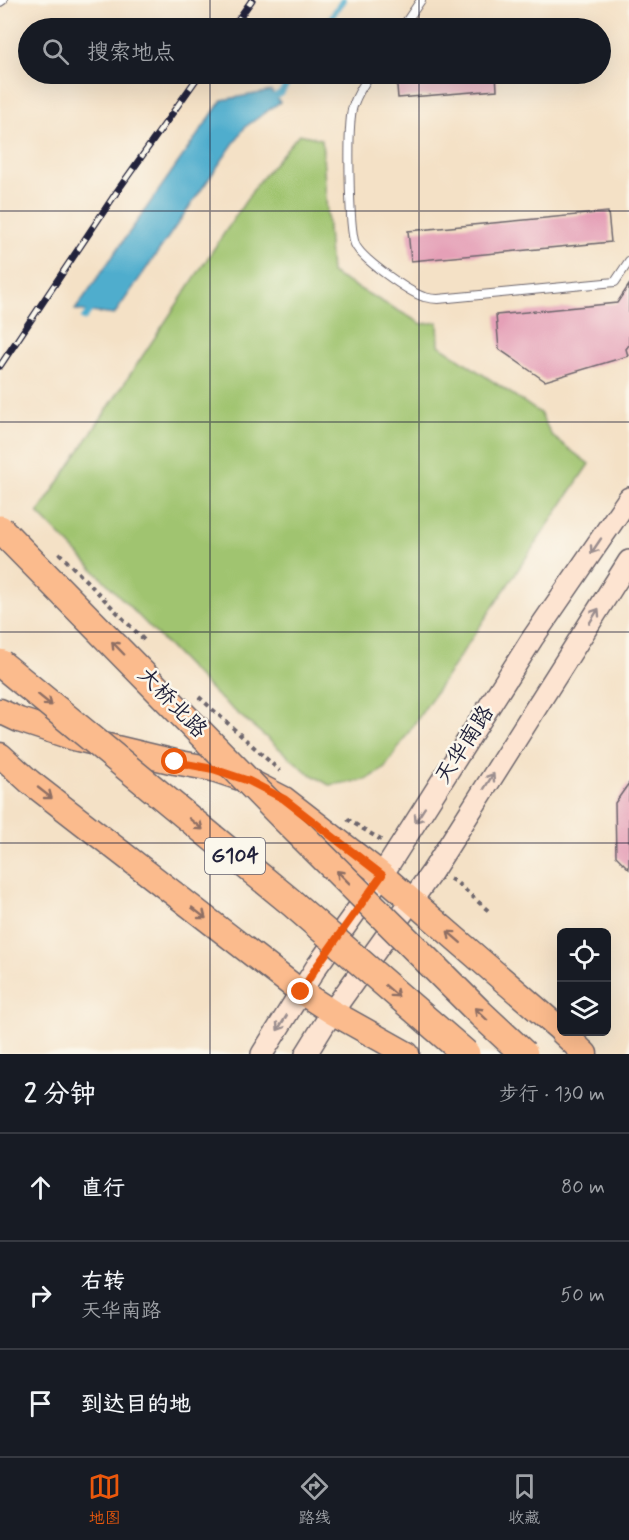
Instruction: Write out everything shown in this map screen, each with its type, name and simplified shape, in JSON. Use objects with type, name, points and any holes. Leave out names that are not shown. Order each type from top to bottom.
[{"type":"highway","name":"大桥北路","points":[[0,529],[280,814],[524,1054]]},
{"type":"highway","name":"G104","points":[[0,663],[292,903],[466,1054]]},
{"type":"main road","name":"天华南路","points":[[262,1054],[317,966],[382,875],[532,639],[629,498]]},
{"type":"main road","name":"天华南路","points":[[306,1054],[332,1012],[432,872],[629,561]]},
{"type":"main road","points":[[0,711],[40,728],[175,762],[213,769],[249,781],[284,799],[382,875],[557,1027]]},
{"type":"main road","points":[[0,755],[39,789],[301,992],[408,1054]]},
{"type":"main road","points":[[567,1036],[585,1054]]},
{"type":"lane","points":[[409,18],[421,0]]},
{"type":"lane","points":[[365,84],[353,107],[350,128],[352,220],[355,245],[364,256],[410,290],[424,297],[438,299],[615,282],[629,261]]},
{"type":"path","points":[[57,552],[147,643]]},
{"type":"path","points":[[196,694],[288,779]]},
{"type":"path","points":[[346,818],[398,849]]},
{"type":"path","points":[[432,872],[456,882],[491,913]]},
{"type":"green space","points":[[299,134],[322,139],[331,273],[422,324],[438,322],[439,345],[540,413],[552,436],[589,464],[384,769],[366,780],[329,785],[307,772],[216,695],[38,513],[257,184]]},
{"type":"water","points":[[271,91],[280,102],[245,127],[114,315],[75,310],[222,100]]},
{"type":"building","points":[[397,84],[497,84],[497,90],[398,98]]},
{"type":"building","points":[[608,212],[611,242],[411,261],[408,231]]},
{"type":"building","points":[[629,285],[629,345],[626,349],[628,356],[545,381],[499,349],[496,315],[617,303]]},
{"type":"building","points":[[629,783],[629,869],[616,856],[615,803]]},
{"type":"waterway","points":[[331,18],[343,0]]},
{"type":"waterway","points":[[270,99],[281,93],[287,84]]},
{"type":"waterway","points":[[84,318],[94,305]]},
{"type":"railway","points":[[239,18],[252,0]]},
{"type":"railway","points":[[0,366],[118,190],[193,84]]},
{"type":"route","points":[[175,762],[213,769],[249,781],[284,799],[382,875],[301,992]]}]
